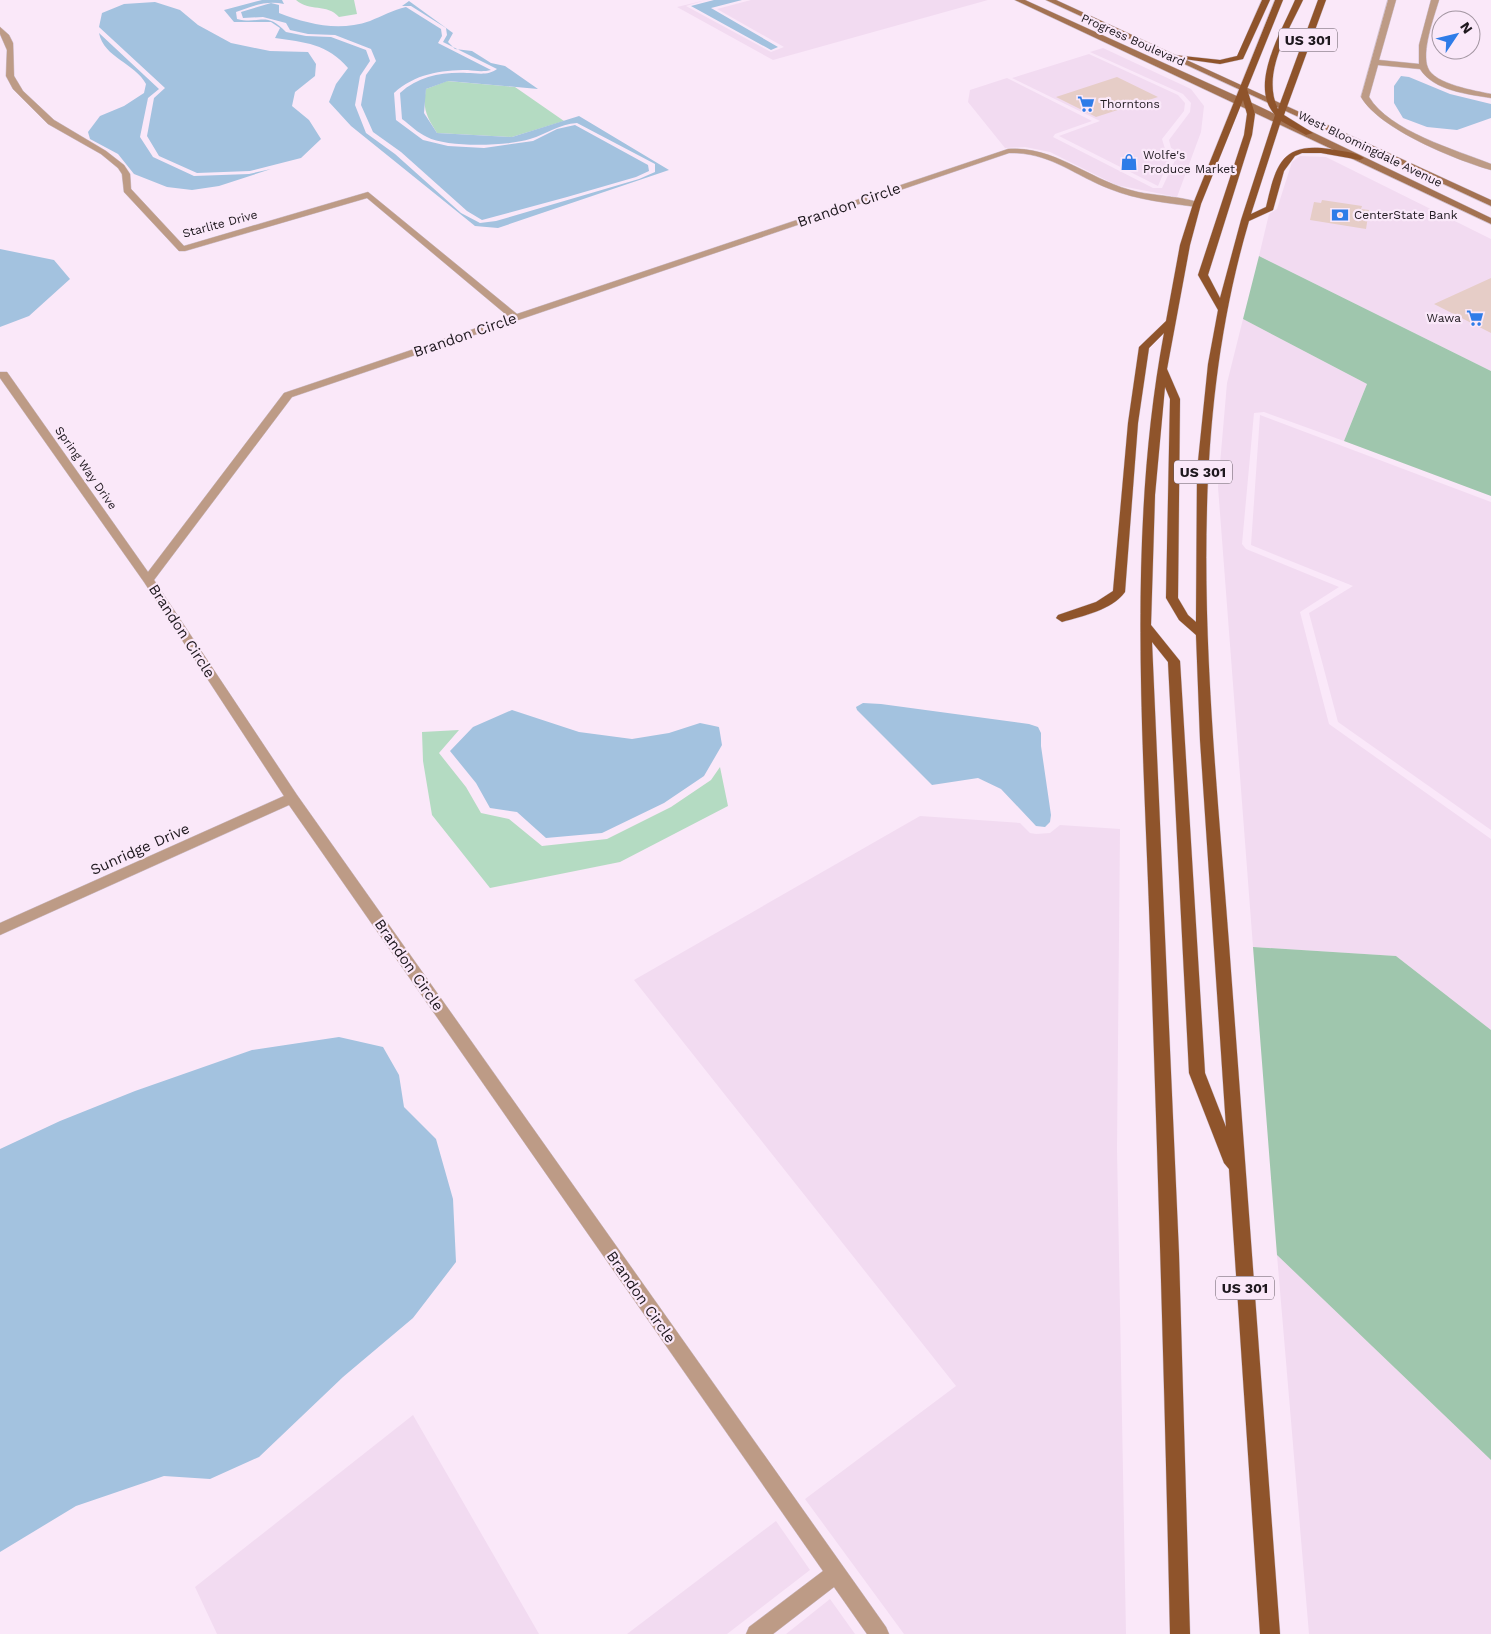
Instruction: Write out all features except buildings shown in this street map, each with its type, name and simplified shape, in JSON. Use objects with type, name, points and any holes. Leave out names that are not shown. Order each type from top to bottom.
[{"type":"main road","name":"Progress Boulevard","points":[[1019,0],[1238,100]]},
{"type":"main road","name":"Progress Boulevard","points":[[1050,0],[1243,88]]},
{"type":"main road","points":[[1174,57],[1220,62],[1240,57],[1266,0]]},
{"type":"main road","name":"US 301","points":[[1180,1634],[1170,1254],[1145,626],[1149,495],[1162,367],[1185,245],[1197,204],[1279,0]]},
{"type":"main road","points":[[1279,112],[1270,100],[1267,87],[1269,76],[1299,0]]},
{"type":"main road","name":"US 301","points":[[1270,1634],[1237,1178],[1201,633],[1200,514],[1207,409],[1222,311],[1245,220],[1279,112],[1322,0]]},
{"type":"main road","points":[[1243,88],[1270,100]]},
{"type":"main road","points":[[1222,311],[1203,275],[1248,136],[1251,120],[1249,105],[1243,88]]},
{"type":"main road","name":"West Bloomingdale Avenue","points":[[1238,100],[1249,105],[1279,112],[1491,203]]},
{"type":"main road","name":"West Bloomingdale Avenue","points":[[1279,112],[1309,133],[1491,221]]},
{"type":"main road","points":[[1245,220],[1270,208],[1285,161],[1291,155],[1301,152],[1323,151],[1360,158]]},
{"type":"main road","points":[[1062,618],[1103,604],[1114,598],[1119,592],[1133,423],[1144,347],[1170,323]]},
{"type":"main road","points":[[1162,367],[1176,399],[1172,598],[1183,617],[1201,633]]},
{"type":"main road","points":[[1145,626],[1174,661],[1198,1073],[1237,1178]]},
{"type":"street","points":[[1392,0],[1365,97],[1373,111],[1394,125],[1491,167]]},
{"type":"street","points":[[1422,67],[1423,45],[1435,0]]},
{"type":"street","name":"Starlite Drive","points":[[0,29],[7,36],[12,53],[10,70],[13,83],[51,122],[111,157],[126,174],[126,190],[182,249],[368,195],[516,318]]},
{"type":"street","points":[[1374,62],[1422,67],[1430,76],[1458,90],[1491,96]]},
{"type":"street","name":"Brandon Circle","points":[[879,1634],[835,1574],[292,798],[148,580],[288,395],[1008,151],[1024,150],[1046,154],[1121,190],[1197,204]]},
{"type":"street","name":"Spring Way Drive","points":[[0,375],[2,374],[148,580]]},
{"type":"street","name":"Sunridge Drive","points":[[0,929],[292,798]]},
{"type":"street","points":[[756,1634],[835,1574]]},
{"type":"shaded area","points":[[706,0],[686,6],[771,52],[784,47],[717,9],[751,0],[988,0],[773,60],[677,7]]},
{"type":"shaded area","points":[[1103,48],[1191,89],[1204,106],[1201,132],[1177,197],[1116,185],[1050,152],[1025,147],[1005,148],[968,102],[970,90],[1007,78],[1092,121],[1055,134],[1053,137],[1153,188],[1162,188],[1179,152],[1171,148],[1169,140],[1190,112],[1191,103],[1183,94],[1090,52]]},
{"type":"shaded area","points":[[1089,54],[1178,95],[1185,103],[1184,111],[1162,139],[1165,149],[1173,151],[1158,186],[1059,136],[1100,121],[1012,78]]},
{"type":"shaded area","points":[[1300,156],[1326,157],[1491,239],[1491,371],[1259,256],[1269,214],[1277,209],[1292,162]]},
{"type":"shaded area","points":[[1243,319],[1367,384],[1344,441],[1264,412],[1254,413],[1242,544],[1246,549],[1339,587],[1300,612],[1329,724],[1491,839],[1491,1030],[1396,956],[1253,947],[1218,487],[1227,383]]},
{"type":"shaded area","points":[[1260,415],[1491,502],[1491,830],[1338,722],[1309,613],[1353,586],[1251,545]]},
{"type":"shaded area","points":[[920,816],[1020,823],[1030,833],[1036,834],[1050,833],[1060,825],[1120,829],[1117,1149],[1126,1634],[904,1634],[805,1499],[956,1386],[634,980]]},
{"type":"shaded area","points":[[1277,1255],[1491,1460],[1491,1634],[1309,1634]]},
{"type":"shaded area","points":[[413,1415],[539,1634],[217,1634],[195,1587]]},
{"type":"shaded area","points":[[776,1521],[810,1570],[727,1634],[627,1634]]},
{"type":"shaded area","points":[[830,1599],[855,1634],[786,1634]]},
{"type":"green space","points":[[296,0],[354,0],[357,14],[339,17],[329,10],[307,6]]},
{"type":"green space","points":[[447,81],[515,87],[564,121],[512,137],[437,133],[426,112],[426,89]]},
{"type":"green space","points":[[1259,256],[1491,371],[1491,496],[1344,441],[1367,384],[1243,319]]},
{"type":"green space","points":[[459,730],[439,753],[466,787],[481,813],[509,819],[542,846],[607,839],[671,807],[711,780],[720,767],[728,806],[620,862],[490,888],[432,815],[423,761],[422,732]]},
{"type":"green space","points":[[1253,947],[1396,956],[1491,1030],[1491,1460],[1277,1255]]},
{"type":"water","points":[[262,0],[282,0],[284,4],[266,3],[254,6],[236,12],[237,19],[267,20],[279,25],[286,32],[306,36],[331,37],[366,50],[370,61],[360,76],[355,105],[366,133],[395,154],[461,213],[480,223],[496,221],[639,179],[655,172],[655,164],[577,123],[564,125],[530,139],[478,145],[436,141],[417,131],[402,119],[400,93],[407,87],[423,79],[440,74],[486,73],[497,69],[458,49],[472,51],[491,63],[505,66],[538,89],[448,81],[426,89],[424,113],[437,133],[512,137],[579,116],[669,170],[498,228],[475,226],[351,126],[329,102],[336,84],[348,68],[340,60],[324,49],[296,41],[275,38],[280,28],[271,22],[234,22],[224,10]]},
{"type":"water","points":[[714,0],[742,0],[711,8],[778,47],[771,50],[691,6]]},
{"type":"water","points":[[409,1],[453,33],[448,42],[453,47],[443,42],[447,35],[446,28],[411,6],[402,6]]},
{"type":"water","points":[[155,2],[180,10],[198,25],[231,43],[270,51],[308,52],[316,64],[315,76],[295,92],[292,106],[309,120],[321,139],[301,158],[250,171],[197,173],[159,156],[147,136],[154,98],[165,88],[99,27],[102,13],[124,4]]},
{"type":"water","points":[[271,3],[279,5],[279,13],[312,23],[335,26],[346,26],[370,21],[406,7],[441,29],[442,36],[438,43],[491,70],[458,70],[428,74],[410,81],[394,93],[396,120],[423,140],[448,146],[484,148],[533,141],[557,129],[575,125],[648,165],[649,171],[636,177],[482,220],[467,211],[401,152],[373,132],[361,105],[366,75],[376,61],[371,49],[335,35],[308,34],[290,30],[286,23],[263,17],[243,18],[241,12]]},
{"type":"water","points":[[99,33],[159,89],[148,98],[140,137],[153,157],[194,176],[249,174],[271,169],[219,186],[192,190],[167,187],[134,174],[118,154],[90,139],[88,132],[100,116],[124,106],[144,93],[146,84],[135,71],[107,49]]},
{"type":"water","points":[[1401,76],[1409,77],[1450,94],[1491,104],[1491,118],[1457,130],[1427,127],[1403,118],[1394,103],[1394,86]]},
{"type":"water","points":[[0,249],[54,260],[70,279],[29,316],[0,327]]},
{"type":"water","points":[[863,703],[1029,724],[1038,727],[1041,733],[1041,746],[1051,815],[1050,822],[1045,827],[1036,826],[1001,789],[978,778],[932,785],[857,710],[856,707]]},
{"type":"water","points":[[512,710],[579,732],[632,739],[669,733],[700,723],[719,727],[722,745],[704,776],[664,803],[602,833],[546,838],[517,812],[490,808],[476,783],[450,751],[473,727]]},
{"type":"water","points":[[339,1037],[383,1047],[399,1075],[404,1107],[436,1139],[453,1199],[456,1262],[413,1318],[343,1377],[259,1457],[210,1479],[164,1476],[76,1506],[0,1552],[0,1149],[60,1121],[135,1091],[252,1050]]},
{"type":"place","name":"Thorntons","points":[[1086,104]]},
{"type":"place","name":"Wolfe's Produce Market","points":[[1129,162]]},
{"type":"place","name":"CenterState Bank","points":[[1340,215]]},
{"type":"place","name":"Wawa","points":[[1475,318]]}]
